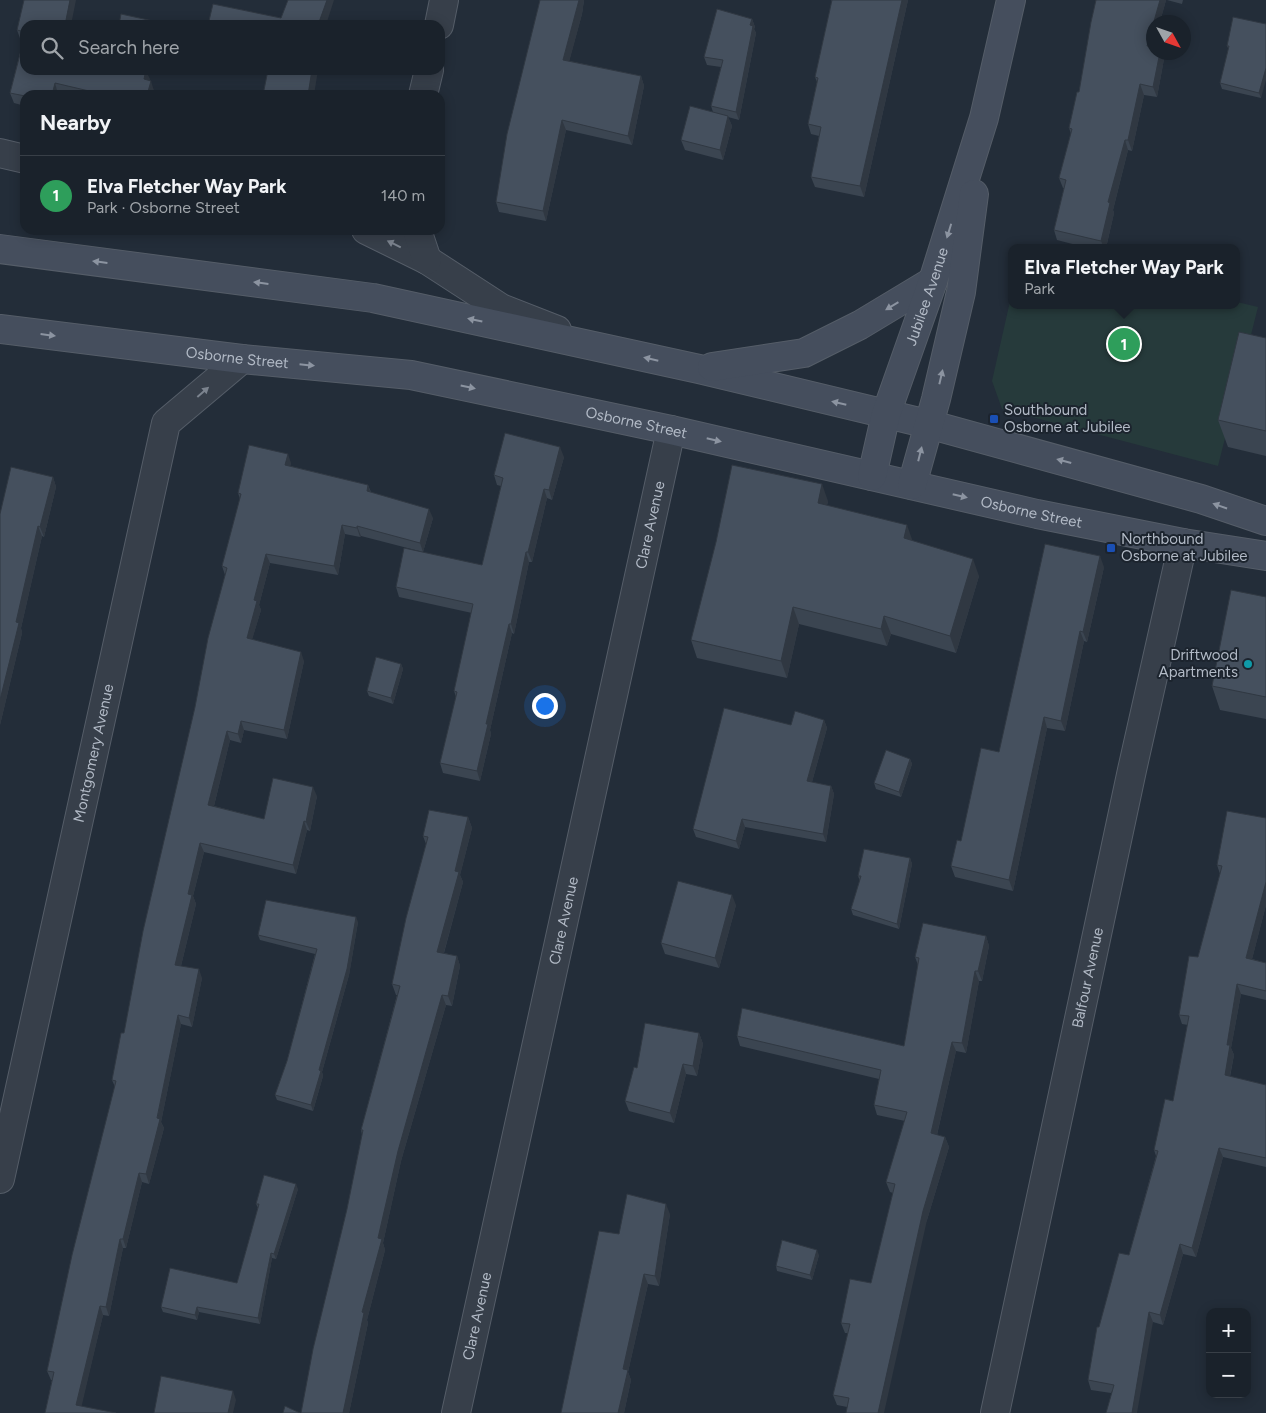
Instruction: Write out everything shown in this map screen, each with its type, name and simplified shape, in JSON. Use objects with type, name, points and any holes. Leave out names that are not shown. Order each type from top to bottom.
[{"type":"main road","name":"Jubilee Avenue","points":[[872,476],[886,414],[934,281],[984,118],[1011,0]]},
{"type":"main road","name":"Jubilee Avenue","points":[[912,485],[962,292],[984,118]]},
{"type":"main road","points":[[0,249],[373,298],[593,345],[928,424],[1201,499],[1266,521]]},
{"type":"main road","points":[[699,369],[804,352],[860,325],[934,281]]},
{"type":"main road","name":"Osborne Street","points":[[0,329],[242,359],[411,375],[671,430],[912,485],[1183,543],[1266,556]]},
{"type":"street","points":[[440,20],[444,0]]},
{"type":"street","points":[[424,90],[428,75]]},
{"type":"street","points":[[0,154],[20,157]]},
{"type":"street","points":[[376,235],[427,260],[502,308],[593,345]]},
{"type":"street","points":[[419,235],[427,260]]},
{"type":"street","name":"Montgomery Avenue","points":[[0,1179],[166,424],[242,359]]},
{"type":"street","name":"Clare Avenue","points":[[456,1413],[671,430]]},
{"type":"street","name":"Balfour Avenue","points":[[995,1413],[1132,770],[1183,543]]},
{"type":"green space","points":[[1240,303],[1258,307],[1218,466],[1002,409],[992,381],[1008,309],[1240,309]]},
{"type":"building","points":[[24,0],[70,0],[66,20],[20,20],[20,31],[17,30]]},
{"type":"building","points":[[288,0],[327,0],[320,20],[209,20],[213,4],[281,18]]},
{"type":"building","points":[[540,0],[579,0],[563,60],[641,76],[628,136],[562,120],[543,211],[496,202],[507,134]]},
{"type":"building","points":[[832,0],[902,0],[860,186],[811,177],[821,127],[808,124],[818,78],[815,77]]},
{"type":"building","points":[[1096,0],[1160,0],[1156,15],[1146,15],[1146,60],[1158,60],[1153,87],[1140,84],[1128,140],[1125,140],[1108,202],[1110,203],[1101,241],[1054,230],[1066,180],[1059,178],[1072,129],[1069,128],[1077,92],[1079,92]]},
{"type":"building","points":[[717,9],[752,19],[750,25],[753,26],[736,112],[711,106],[723,60],[704,57]]},
{"type":"building","points":[[121,14],[148,20],[120,20]]},
{"type":"building","points":[[1233,17],[1266,24],[1266,68],[1259,93],[1220,83],[1229,46],[1227,46]]},
{"type":"building","points":[[20,54],[20,75],[145,75],[144,79],[151,81],[148,90],[85,90],[55,83],[53,90],[20,90],[20,95],[10,93]]},
{"type":"building","points":[[267,75],[311,75],[309,90],[264,90]]},
{"type":"building","points":[[690,106],[728,116],[720,150],[681,140]]},
{"type":"building","points":[[1239,332],[1266,338],[1266,431],[1218,420]]},
{"type":"building","points":[[505,433],[560,447],[549,490],[544,489],[528,552],[526,552],[477,771],[440,763],[457,692],[454,691],[473,604],[396,587],[404,548],[482,565],[503,478],[494,475]]},
{"type":"building","points":[[249,445],[288,454],[285,465],[368,485],[367,491],[429,509],[420,543],[357,526],[357,528],[342,525],[334,566],[266,554],[254,600],[257,601],[247,638],[301,652],[284,730],[241,721],[238,734],[227,731],[208,805],[264,819],[273,778],[313,787],[306,822],[304,821],[293,865],[200,843],[188,894],[192,895],[175,965],[199,969],[189,1018],[178,1015],[157,1118],[160,1119],[146,1174],[139,1173],[123,1239],[120,1239],[106,1307],[100,1306],[76,1405],[116,1413],[45,1413],[54,1372],[47,1371],[72,1255],[116,1081],[112,1080],[121,1033],[124,1033],[143,931],[195,707],[208,638],[227,568],[222,566],[241,494],[238,493]]},
{"type":"building","points":[[732,465],[822,484],[818,503],[907,525],[904,538],[973,559],[950,636],[884,616],[881,629],[793,607],[781,661],[691,640],[716,542]]},
{"type":"building","points":[[11,467],[53,477],[40,527],[38,526],[16,622],[19,623],[0,700],[0,514]]},
{"type":"building","points":[[1045,544],[1100,556],[1083,632],[1080,631],[1061,721],[1044,717],[1009,880],[951,866],[957,840],[961,841],[981,748],[999,752]]},
{"type":"building","points":[[1231,590],[1266,597],[1266,697],[1212,686]]},
{"type":"building","points":[[376,657],[401,664],[391,698],[367,691]]},
{"type":"building","points":[[724,708],[791,725],[795,711],[824,720],[807,781],[831,786],[823,834],[742,819],[736,841],[693,829]]},
{"type":"building","points":[[886,750],[910,759],[899,792],[874,783]]},
{"type":"building","points":[[429,810],[468,817],[455,871],[459,872],[437,952],[457,956],[448,996],[442,995],[398,1151],[378,1238],[382,1239],[362,1312],[364,1313],[343,1413],[301,1413],[313,1349],[347,1209],[363,1130],[361,1130],[400,986],[392,984],[406,918],[428,837],[423,836]]},
{"type":"building","points":[[1227,811],[1266,818],[1266,882],[1246,958],[1266,963],[1266,991],[1237,984],[1227,1045],[1230,1045],[1225,1075],[1266,1085],[1266,1158],[1219,1148],[1192,1248],[1180,1244],[1160,1315],[1149,1312],[1132,1413],[1106,1413],[1114,1385],[1088,1380],[1097,1327],[1099,1327],[1119,1253],[1129,1255],[1158,1151],[1154,1150],[1165,1099],[1173,1101],[1189,1016],[1179,1015],[1189,956],[1198,957],[1222,866],[1217,865]]},
{"type":"building","points":[[864,849],[910,858],[897,924],[851,909],[861,876],[858,876]]},
{"type":"building","points":[[678,881],[732,895],[715,958],[661,943]]},
{"type":"building","points":[[266,900],[356,917],[347,969],[311,1105],[275,1095],[287,1061],[317,949],[258,935]]},
{"type":"building","points":[[923,923],[986,936],[978,971],[975,971],[962,1043],[952,1042],[931,1133],[945,1137],[923,1211],[878,1413],[846,1413],[849,1398],[833,1395],[850,1324],[841,1323],[850,1279],[871,1283],[895,1184],[886,1182],[907,1112],[874,1105],[881,1070],[737,1036],[742,1008],[904,1046],[919,958],[915,957]]},
{"type":"building","points":[[645,1023],[699,1033],[693,1066],[683,1064],[670,1113],[625,1101],[634,1067],[637,1068]]},
{"type":"building","points":[[264,1175],[296,1184],[274,1254],[271,1253],[258,1318],[197,1307],[195,1315],[161,1307],[170,1268],[237,1283],[259,1204],[256,1204]]},
{"type":"building","points":[[627,1194],[666,1204],[655,1276],[644,1274],[623,1369],[628,1370],[618,1413],[561,1413],[599,1231],[619,1234]]},
{"type":"building","points":[[782,1240],[817,1250],[810,1275],[776,1266]]},
{"type":"building","points":[[161,1376],[233,1391],[228,1413],[154,1413]]},
{"type":"building","points":[[285,1406],[300,1413],[283,1413]]},
{"type":"place","name":"Elva Fletcher Way Park","points":[[1124,344]]},
{"type":"place","name":"Southbound Osborne at Jubilee","points":[[994,419]]},
{"type":"place","name":"Northbound Osborne at Jubilee","points":[[1111,548]]},
{"type":"place","name":"Driftwood Apartments","points":[[1248,664]]}]
